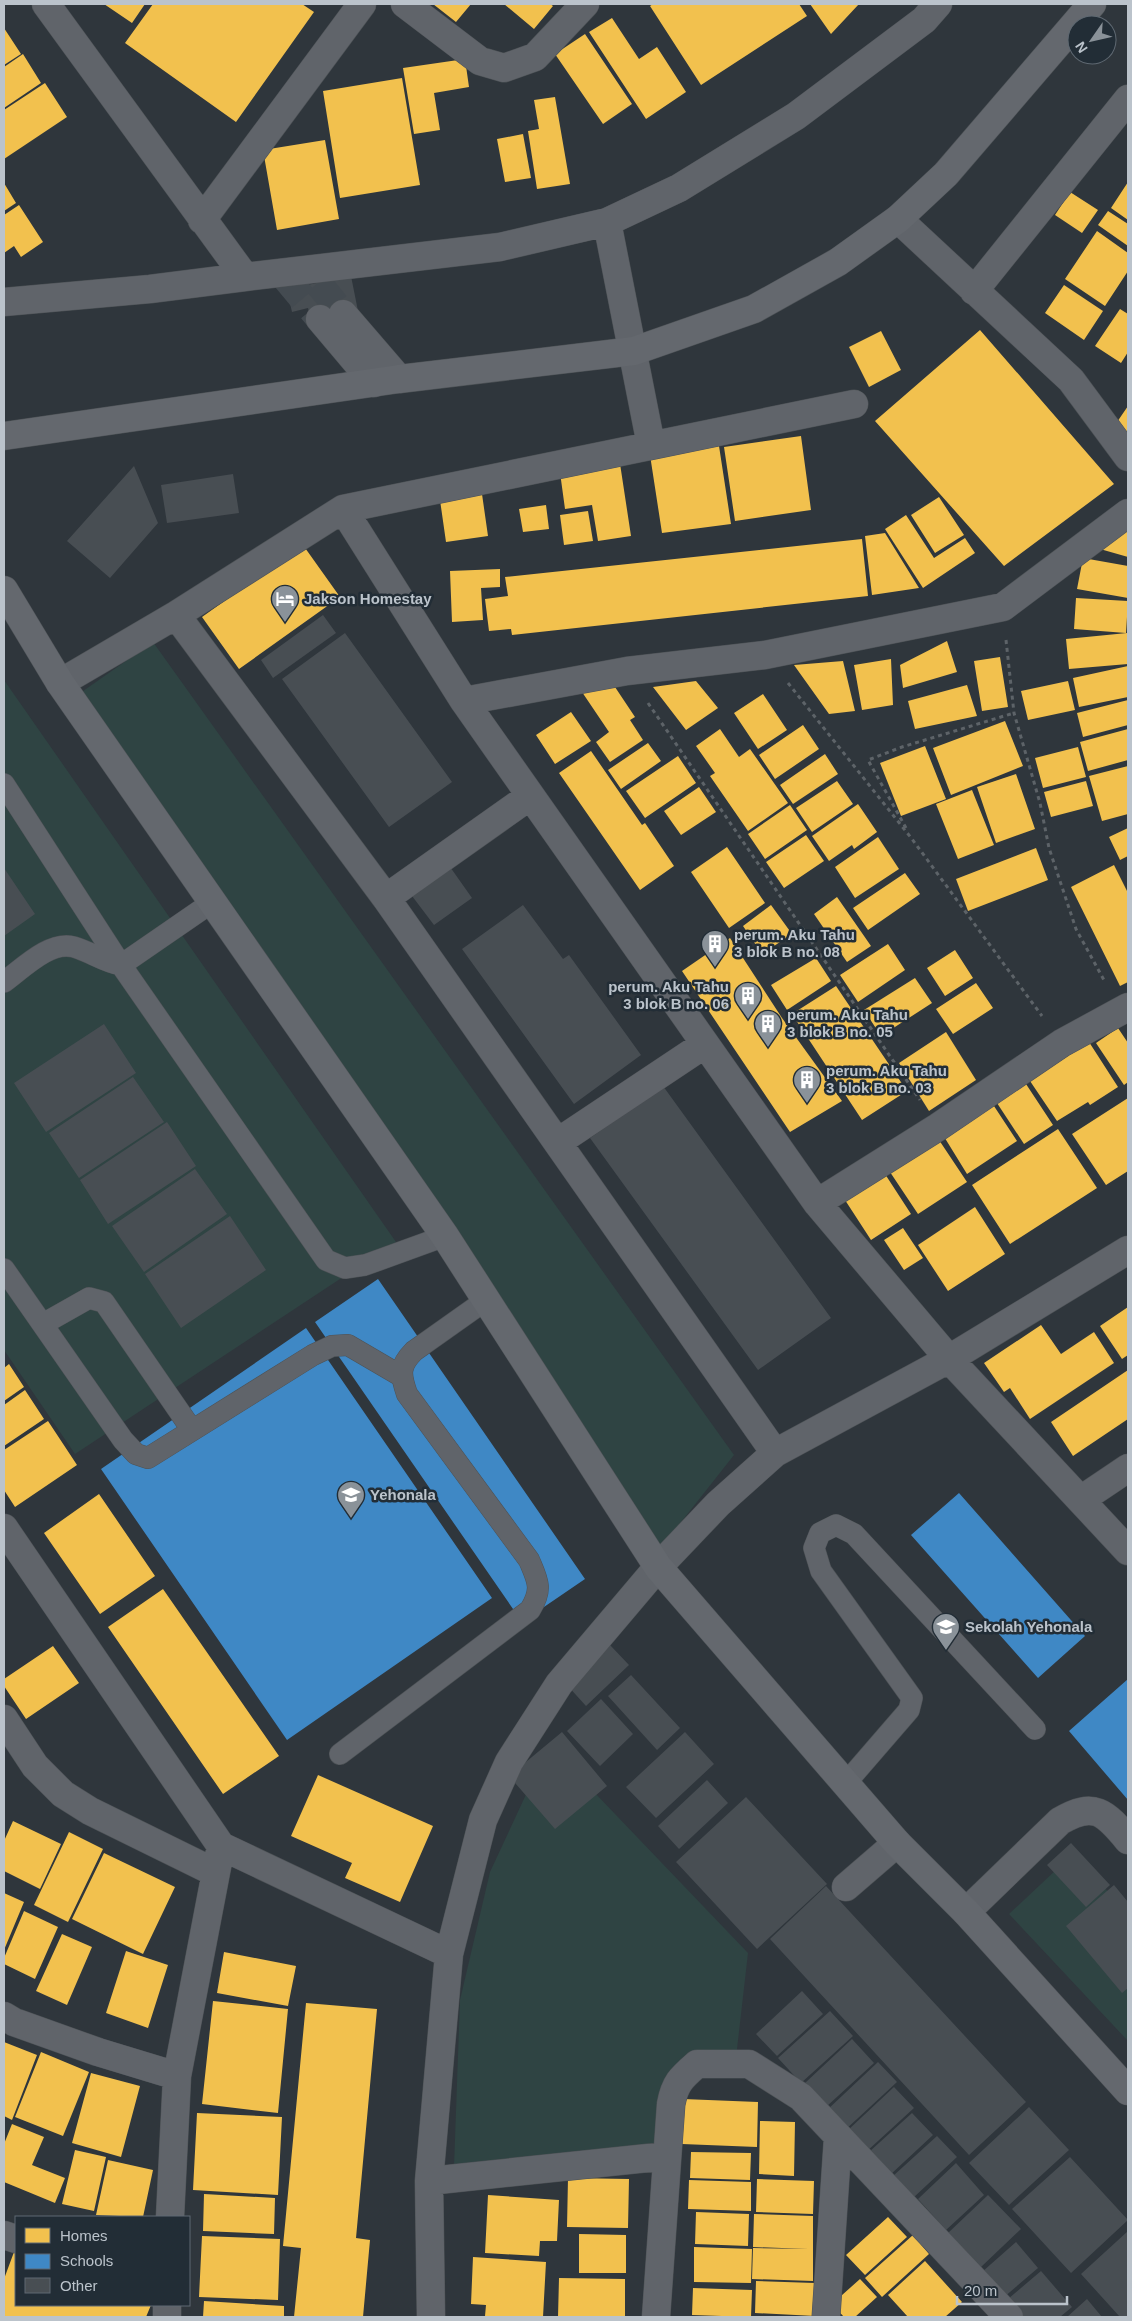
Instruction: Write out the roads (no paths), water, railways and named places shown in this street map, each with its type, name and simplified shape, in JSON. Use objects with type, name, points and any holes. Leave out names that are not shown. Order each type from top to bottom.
[{"type":"street","points":[[46,4],[245,277]]},
{"type":"street","points":[[202,220],[362,4]]},
{"type":"street","points":[[405,4],[480,61],[504,68],[535,57],[585,4]]},
{"type":"street","points":[[4,302],[150,289],[245,277],[298,276],[500,246],[607,222],[679,188],[796,116],[924,20],[938,4]]},
{"type":"street","points":[[4,436],[386,381],[634,351],[754,309],[838,262],[898,219],[946,174],[1092,4]]},
{"type":"street","points":[[974,290],[1128,99]]},
{"type":"street","points":[[898,219],[1071,380],[1128,457]]},
{"type":"street","points":[[607,222],[634,351],[651,445]]},
{"type":"street","points":[[331,317],[386,381]]},
{"type":"street","points":[[60,683],[176,615],[343,508],[854,404]]},
{"type":"street","points":[[343,508],[464,701],[817,1204],[949,1360],[1082,1499],[1128,1551]]},
{"type":"street","points":[[464,701],[627,671],[765,654],[1002,607],[1128,513]]},
{"type":"street","points":[[4,590],[60,683],[211,903],[445,1236],[658,1567],[897,1843],[966,1912],[1125,2080]]},
{"type":"street","points":[[176,615],[386,898],[775,1454]]},
{"type":"street","points":[[386,898],[530,796]]},
{"type":"street","points":[[817,1204],[938,1127],[1062,1043],[1125,1009]]},
{"type":"street","points":[[558,1142],[705,1044]]},
{"type":"street","points":[[431,2317],[429,2181],[449,1954],[483,1820],[509,1762],[559,1684],[658,1567],[718,1504],[775,1454],[949,1360],[1128,1250]]},
{"type":"street","points":[[1082,1499],[1128,1468]]},
{"type":"street","points":[[4,1528],[218,1859],[177,2076],[170,2216]]},
{"type":"street","points":[[4,1719],[35,1766],[63,1794],[90,1811],[218,1859],[449,1954]]},
{"type":"street","points":[[966,1912],[1060,1821],[1077,1812],[1094,1810],[1112,1820],[1128,1840]]},
{"type":"street","points":[[846,1887],[897,1843]]},
{"type":"street","points":[[4,2016],[14,2022],[98,2052],[177,2076]]},
{"type":"street","points":[[656,2317],[671,2104],[674,2088],[682,2077],[697,2064],[749,2064],[801,2097],[821,2116],[996,2311]]},
{"type":"street","points":[[826,2317],[838,2137]]},
{"type":"street","points":[[429,2181],[667,2156]]},
{"type":"lane","points":[[4,784],[121,965],[326,1260],[345,1268],[365,1265],[445,1236]]},
{"type":"lane","points":[[4,982],[57,947],[74,947],[106,962],[121,965],[211,903]]},
{"type":"lane","points":[[4,1269],[124,1440],[136,1454],[148,1458],[313,1355],[332,1346],[348,1345],[401,1376]]},
{"type":"lane","points":[[43,1324],[89,1298],[104,1302],[192,1430]]},
{"type":"lane","points":[[340,1754],[530,1610],[537,1598],[539,1582],[529,1560],[406,1394],[401,1376],[405,1360],[414,1351],[486,1300]]},
{"type":"lane","points":[[845,1784],[909,1710],[912,1698],[821,1571],[814,1548],[820,1533],[836,1524],[854,1534],[1035,1729]]},
{"type":"tunnel","points":[[285,277],[320,319]]},
{"type":"tunnel","points":[[318,283],[343,314]]},
{"type":"place","name":"Jakson Homestay","points":[[285,623]]},
{"type":"place","name":"perum. Aku Tahu 3 blok B no. 08","points":[[715,968]]},
{"type":"place","name":"perum. Aku Tahu 3 blok B no. 06","points":[[748,1020]]},
{"type":"place","name":"perum. Aku Tahu 3 blok B no. 05","points":[[768,1048]]},
{"type":"place","name":"perum. Aku Tahu 3 blok B no. 03","points":[[807,1104]]},
{"type":"place","name":"Yehonala","points":[[351,1519]]},
{"type":"place","name":"Sekolah Yehonala","points":[[946,1651]]}]
